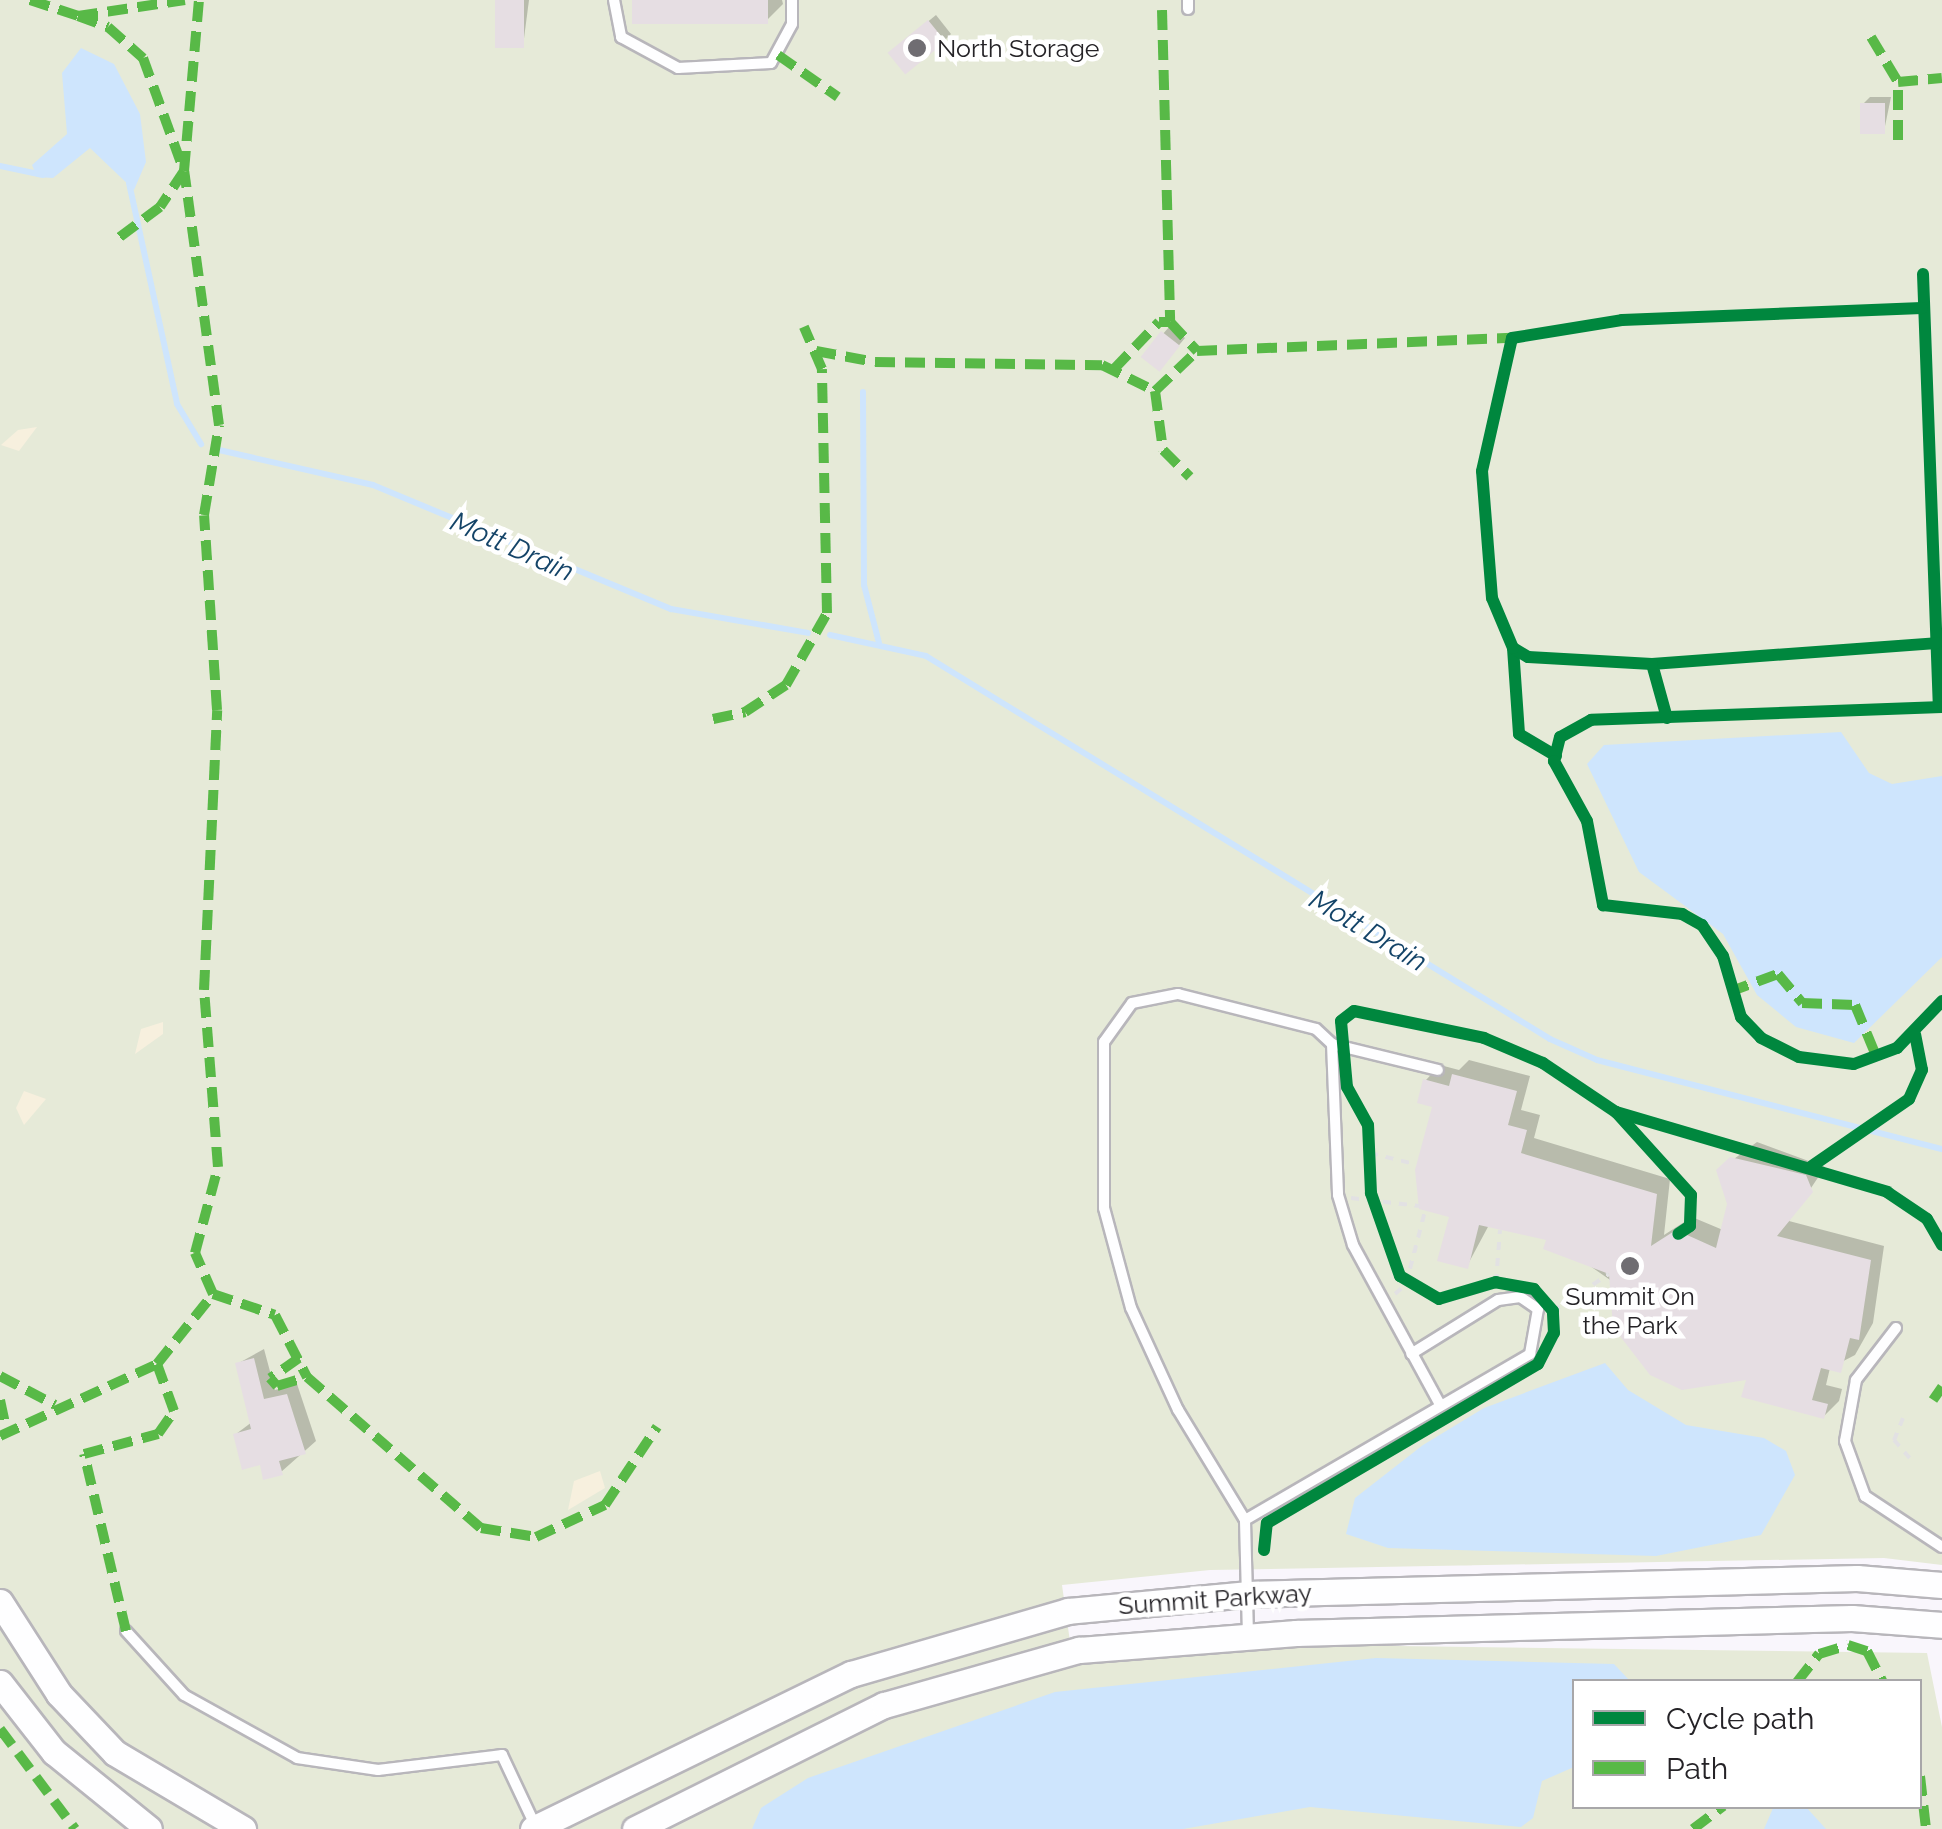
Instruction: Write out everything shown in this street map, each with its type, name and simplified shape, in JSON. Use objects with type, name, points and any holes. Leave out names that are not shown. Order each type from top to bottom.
[{"type":"street","name":"Summit Parkway","points":[[535,1829],[775,1707],[912,1651],[1068,1611],[1247,1594],[1857,1578],[1942,1585]]},
{"type":"street","points":[[0,1602],[59,1694],[114,1753],[243,1829]]},
{"type":"street","name":"Summit Parkway","points":[[635,1829],[929,1688],[1079,1650],[1248,1635],[1852,1618],[1942,1624]]},
{"type":"street","points":[[0,1683],[84,1782],[149,1829]]},
{"type":"lane","points":[[614,0],[620,37],[678,68],[772,63],[792,24],[792,0]]},
{"type":"lane","points":[[1248,1635],[1245,1520],[1178,1410],[1115,1257],[1100,1143],[1104,1042],[1114,1019],[1158,993],[1316,1029],[1332,1044],[1438,1070]]},
{"type":"lane","points":[[1332,1044],[1338,1194],[1374,1294],[1438,1403]]},
{"type":"lane","points":[[1245,1520],[1438,1403],[1530,1354],[1538,1310],[1520,1297],[1498,1300],[1411,1354]]},
{"type":"lane","points":[[1896,1328],[1856,1380],[1845,1441],[1865,1496],[1942,1547]]},
{"type":"lane","points":[[126,1631],[184,1695],[297,1758],[378,1770],[502,1755],[535,1829]]},
{"type":"path","points":[[1369,1168],[1369,1146],[1410,1163]]},
{"type":"path","points":[[1370,1189],[1420,1206]]},
{"type":"path","points":[[1370,1189],[1382,1226]]},
{"type":"path","points":[[1400,1308],[1393,1296],[1406,1284],[1425,1211]]},
{"type":"path","points":[[1496,1282],[1500,1230]]},
{"type":"path","points":[[1394,1259],[1406,1284],[1418,1294]]},
{"type":"path","points":[[1554,1333],[1550,1306],[1609,1274]]},
{"type":"path","points":[[1472,1290],[1496,1282],[1512,1283]]},
{"type":"path","points":[[1904,1418],[1894,1440],[1912,1462]]},
{"type":"green space","points":[[0,0],[1942,0],[1942,1565],[1884,1558],[1210,1570],[1062,1585],[1073,1663],[1251,1644],[1927,1653],[1942,1727],[1942,1829],[0,1829]]},
{"type":"sand","points":[[37,427],[19,451],[1,445],[18,430]]},
{"type":"sand","points":[[163,1022],[163,1034],[135,1054],[141,1029]]},
{"type":"sand","points":[[24,1091],[46,1099],[24,1125],[16,1108]]},
{"type":"sand","points":[[600,1471],[605,1488],[568,1510],[574,1481]]},
{"type":"water","points":[[81,48],[114,64],[140,114],[146,162],[134,190],[90,148],[53,178],[37,177],[32,165],[67,134],[62,73]]},
{"type":"water","points":[[1841,732],[1869,773],[1892,784],[1942,776],[1942,957],[1854,1043],[1796,1027],[1757,995],[1723,934],[1639,872],[1587,764],[1604,745]]},
{"type":"water","points":[[1605,1363],[1628,1390],[1686,1425],[1764,1438],[1786,1451],[1795,1475],[1761,1535],[1656,1556],[1388,1548],[1346,1534],[1355,1498],[1423,1445],[1484,1408]]},
{"type":"water","points":[[1376,1658],[1614,1664],[1628,1679],[1572,1679],[1572,1768],[1542,1781],[1533,1818],[1521,1827],[1310,1807],[1183,1829],[752,1829],[761,1808],[808,1778],[1055,1692]]},
{"type":"water","points":[[1773,1809],[1808,1809],[1826,1829],[1764,1829]]},
{"type":"building","points":[[495,0],[524,0],[524,48],[495,48]]},
{"type":"building","points":[[632,0],[768,0],[768,24],[632,24]]},
{"type":"building","name":"North Storage","points":[[928,20],[946,42],[905,74],[888,53]]},
{"type":"building","points":[[1860,103],[1885,103],[1885,134],[1860,134]]},
{"type":"building","points":[[1161,331],[1180,346],[1160,372],[1141,357]]},
{"type":"building","points":[[1452,1074],[1517,1091],[1508,1125],[1527,1130],[1521,1153],[1657,1194],[1651,1246],[1676,1230],[1716,1248],[1727,1204],[1716,1170],[1730,1157],[1806,1175],[1813,1192],[1777,1236],[1871,1260],[1859,1340],[1850,1338],[1841,1373],[1821,1368],[1812,1400],[1828,1404],[1824,1419],[1741,1397],[1746,1380],[1682,1390],[1650,1375],[1613,1327],[1609,1274],[1543,1249],[1546,1240],[1479,1225],[1468,1269],[1437,1261],[1449,1217],[1419,1209],[1415,1170],[1432,1107],[1417,1103],[1423,1079],[1449,1086]]},
{"type":"building","points":[[254,1358],[264,1399],[287,1394],[306,1454],[279,1461],[283,1475],[263,1480],[260,1465],[242,1470],[233,1434],[251,1429],[235,1363]]},
{"type":"waterway","name":"Mott Drain","points":[[0,166],[43,175]]},
{"type":"waterway","name":"Mott Drain","points":[[129,183],[177,404],[201,444]]},
{"type":"waterway","points":[[863,392],[864,585],[879,643]]},
{"type":"waterway","name":"Mott Drain","points":[[219,450],[373,485],[671,609],[808,633]]},
{"type":"waterway","name":"Mott Drain","points":[[830,635],[926,656],[1550,1039],[1597,1060],[1942,1149]]},
{"type":"marked path","points":[[30,0],[78,16],[185,0]]},
{"type":"marked path","points":[[0,1436],[157,1364],[213,1294],[195,1253],[218,1167],[204,990],[217,710],[204,515],[219,425],[184,171],[199,0]]},
{"type":"marked path","points":[[1162,10],[1170,322],[1197,351],[1512,338]]},
{"type":"marked path","points":[[78,16],[108,27],[143,58],[184,171],[160,207],[113,242]]},
{"type":"marked path","points":[[1871,37],[1898,82]]},
{"type":"marked path","points":[[778,55],[838,97]]},
{"type":"marked path","points":[[1898,140],[1898,82],[1942,78]]},
{"type":"marked path","points":[[1114,369],[1159,322],[1170,322]]},
{"type":"marked path","points":[[713,719],[745,712],[786,685],[827,613],[822,369],[804,327]]},
{"type":"marked path","points":[[816,351],[875,362],[1102,365],[1155,391],[1197,351]]},
{"type":"marked path","points":[[1155,391],[1163,450],[1190,477]]},
{"type":"marked path","points":[[1729,992],[1778,974],[1802,1003],[1855,1005],[1877,1058]]},
{"type":"marked path","points":[[213,1294],[275,1315],[307,1377],[481,1528],[536,1537],[605,1505],[657,1427]]},
{"type":"marked path","points":[[299,1358],[270,1378],[277,1386],[307,1377]]},
{"type":"marked path","points":[[126,1631],[84,1454],[158,1434],[174,1411],[157,1364]]},
{"type":"marked path","points":[[0,1376],[55,1405]]},
{"type":"marked path","points":[[1933,1400],[1942,1387]]},
{"type":"marked path","points":[[0,1400],[7,1432]]},
{"type":"marked path","points":[[1799,1679],[1819,1654],[1848,1645],[1867,1651],[1881,1679]]},
{"type":"marked path","points":[[0,1729],[75,1829]]},
{"type":"marked path","points":[[1922,1794],[1926,1829]]},
{"type":"marked path","points":[[1693,1829],[1719,1809]]},
{"type":"cycle path","points":[[1923,274],[1939,707]]},
{"type":"cycle path","points":[[1667,718],[1652,664],[1528,657],[1513,648],[1492,598],[1482,471],[1512,338],[1622,320],[1922,308]]},
{"type":"cycle path","points":[[1652,664],[1936,643]]},
{"type":"cycle path","points":[[1513,648],[1519,734],[1556,756]]},
{"type":"cycle path","points":[[1942,707],[1591,720],[1560,737],[1554,761],[1587,821],[1603,905],[1682,914],[1702,925],[1723,956],[1741,1017],[1761,1038],[1799,1057],[1854,1064],[1897,1048],[1942,1001]]},
{"type":"cycle path","points":[[1264,1550],[1267,1523],[1538,1364],[1554,1333],[1553,1311],[1534,1289],[1496,1282],[1439,1299],[1400,1276],[1371,1193],[1368,1125],[1347,1087],[1341,1021],[1354,1011],[1484,1038],[1543,1063],[1616,1112],[1887,1192],[1927,1219],[1942,1245]]},
{"type":"cycle path","points":[[1812,1166],[1909,1099],[1922,1070],[1915,1035]]},
{"type":"cycle path","points":[[1616,1112],[1691,1195],[1690,1226],[1678,1234]]},
{"type":"place","name":"North Storage","points":[[917,48]]},
{"type":"place","name":"Summit On the Park","points":[[1630,1266]]}]
